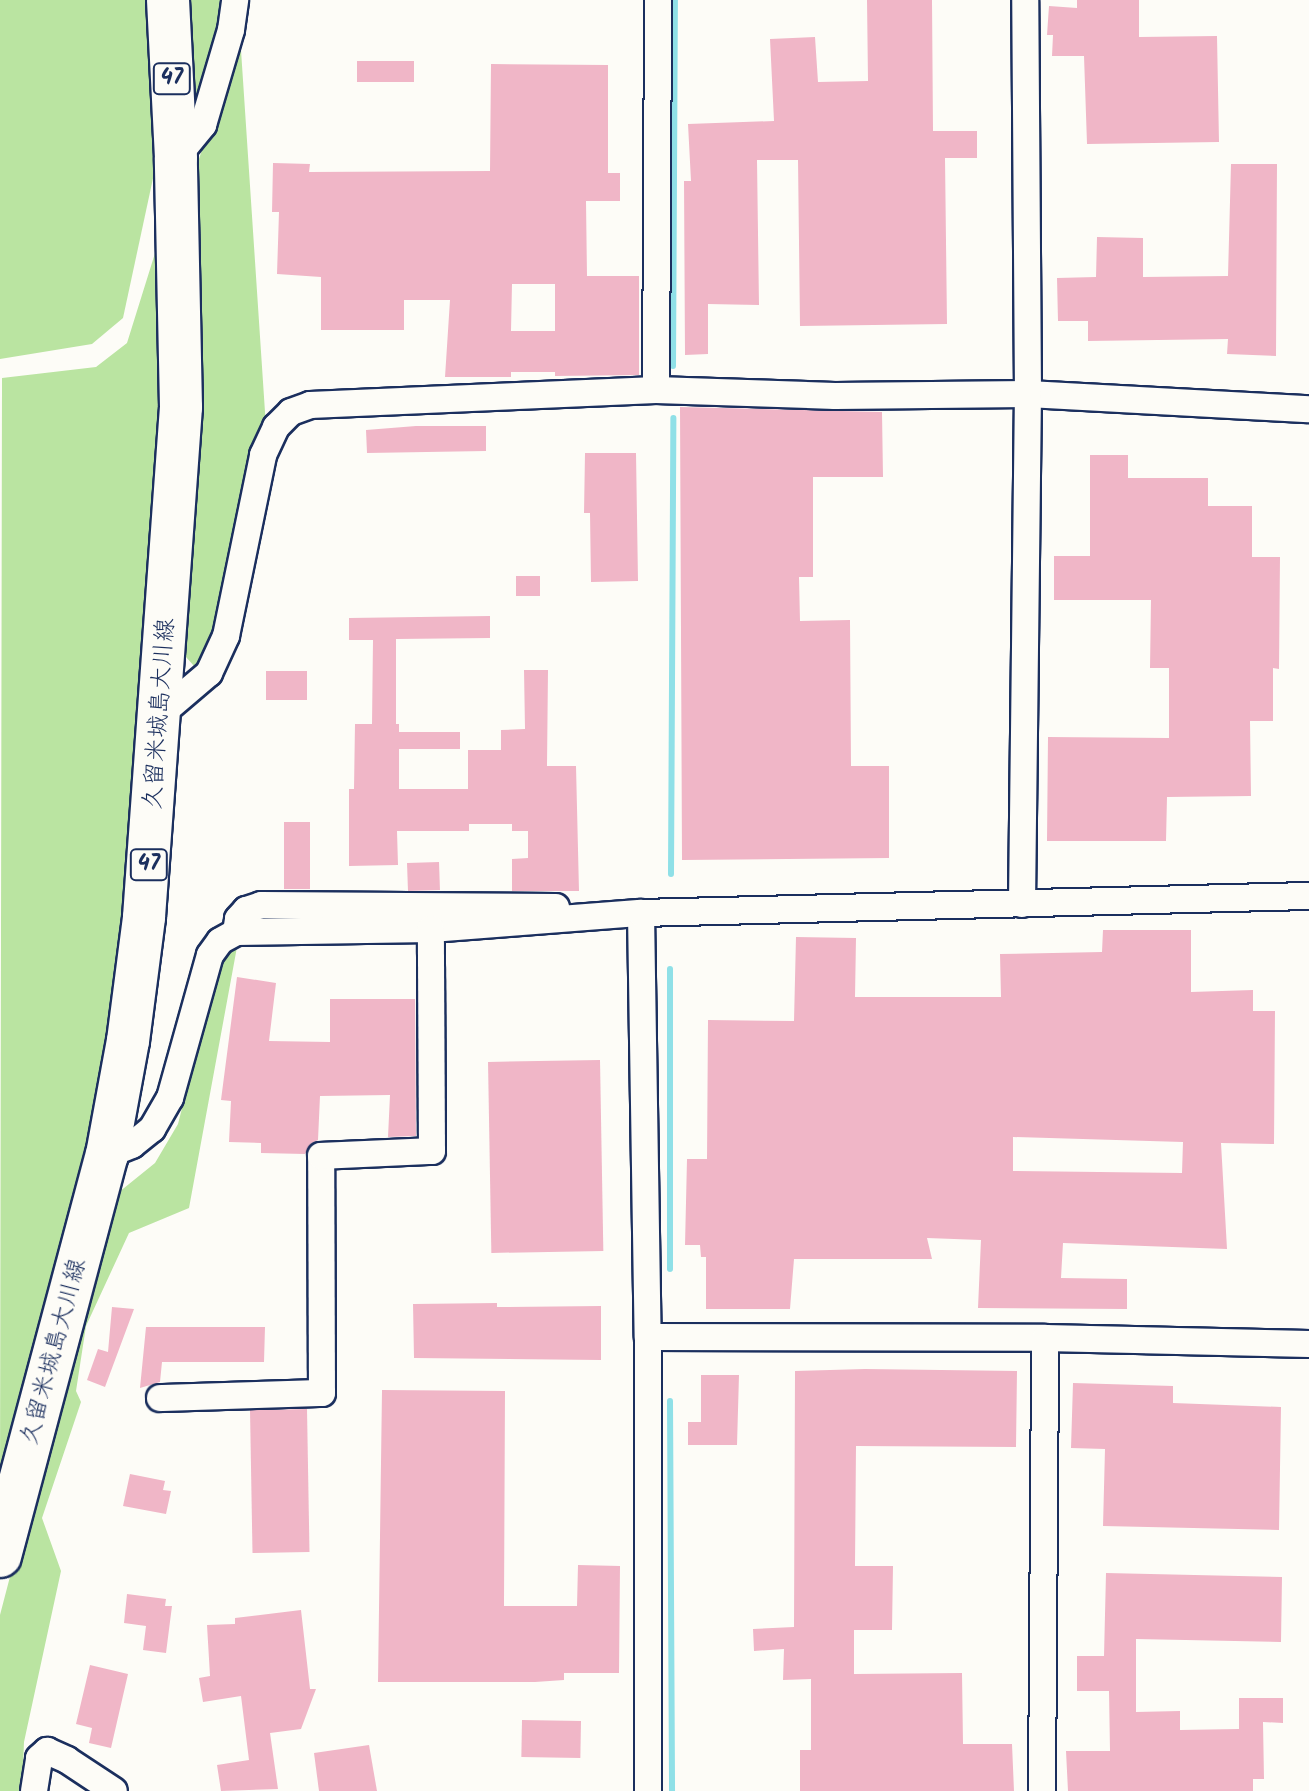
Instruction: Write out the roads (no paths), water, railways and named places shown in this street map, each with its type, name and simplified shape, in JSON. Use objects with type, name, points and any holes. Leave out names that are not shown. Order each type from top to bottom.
[{"type":"main road","name":"久留米城島大川線","points":[[0,1556],[107,1155],[128,1041],[144,917],[162,713],[181,407],[176,158],[168,0]]},
{"type":"street","points":[[176,158],[203,125],[231,30],[235,0]]},
{"type":"street","points":[[656,390],[658,0]]},
{"type":"street","points":[[1022,904],[1028,394],[1025,0]]},
{"type":"street","points":[[162,713],[209,673],[226,636],[263,455],[276,427],[291,412],[310,405],[656,390],[835,396],[1028,394],[1309,409]]},
{"type":"street","points":[[107,1155],[132,1145],[152,1129],[170,1098],[210,955],[220,941],[236,932],[431,929],[641,913],[1309,896]]},
{"type":"street","points":[[236,932],[238,919],[246,910],[261,905],[546,904],[561,908],[571,918]]},
{"type":"street","points":[[641,913],[648,1337],[648,1791]]},
{"type":"street","points":[[160,1398],[322,1393],[321,1156],[432,1151],[431,929]]},
{"type":"street","points":[[648,1337],[1045,1338],[1309,1344]]},
{"type":"street","points":[[1042,1791],[1045,1338]]},
{"type":"street","points":[[34,1791],[39,1758],[47,1751],[67,1760],[114,1791]]},
{"type":"waterway","points":[[673,366],[675,0]]},
{"type":"waterway","points":[[671,874],[673,418]]},
{"type":"waterway","points":[[670,969],[670,1269]]},
{"type":"waterway","points":[[670,1401],[672,1791]]}]
